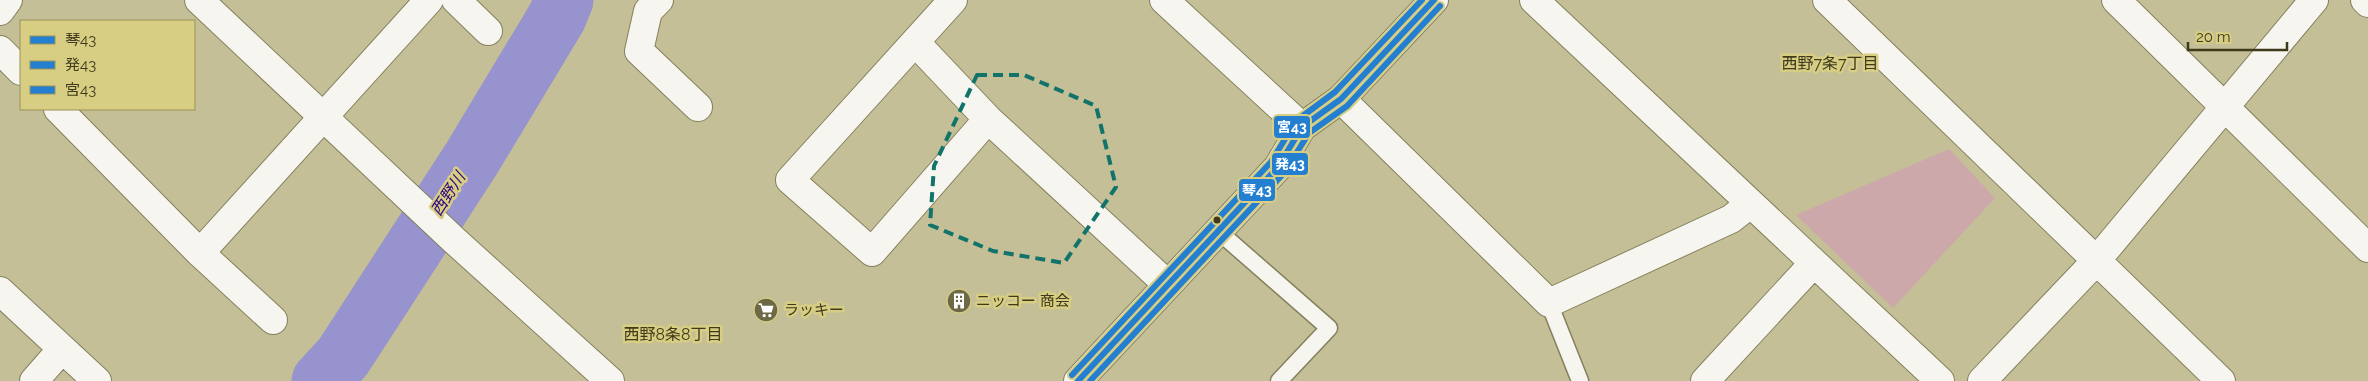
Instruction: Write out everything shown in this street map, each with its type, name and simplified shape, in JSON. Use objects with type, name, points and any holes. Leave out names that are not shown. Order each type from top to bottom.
[{"type":"street","points":[[0,11],[8,0]]},
{"type":"street","points":[[199,0],[455,241],[610,381]]},
{"type":"street","points":[[200,254],[429,0]]},
{"type":"street","points":[[456,0],[488,31]]},
{"type":"street","points":[[659,0],[648,11],[639,51],[698,107]]},
{"type":"street","points":[[952,0],[790,180],[872,252],[988,119]]},
{"type":"street","points":[[1164,0],[1302,127]]},
{"type":"street","points":[[1078,381],[1278,167],[1302,127],[1342,99],[1434,0]]},
{"type":"street","points":[[1534,0],[1813,264],[1940,381]]},
{"type":"street","points":[[1827,0],[2221,381]]},
{"type":"street","points":[[2116,0],[2368,248]]},
{"type":"street","points":[[1982,381],[2096,261],[2314,0]]},
{"type":"street","points":[[914,42],[988,119],[1168,284]]},
{"type":"street","points":[[0,50],[20,70]]},
{"type":"street","points":[[1342,99],[1549,303],[1731,219],[1750,204]]},
{"type":"street","points":[[59,110],[200,254],[273,320]]},
{"type":"street","points":[[1705,381],[1813,264]]},
{"type":"street","points":[[0,291],[97,381]]},
{"type":"street","points":[[34,381],[62,349]]},
{"type":"lane","points":[[1218,231],[1329,328],[1279,381]]},
{"type":"lane","points":[[1549,303],[1580,381]]},
{"type":"highlighted area","points":[[977,75],[1024,75],[1096,106],[1116,187],[1064,263],[993,251],[930,225],[934,166]]},
{"type":"shaded area","points":[[1949,149],[1995,198],[1893,308],[1796,215]]},
{"type":"waterway","name":"西野川","points":[[321,381],[343,357],[472,158],[557,17],[564,0]]},
{"type":"transit line","name":"宮43","points":[[1072,375],[1271,162],[1296,121],[1335,92],[1422,0]]},
{"type":"transit line","name":"琴43","points":[[1078,381],[1278,167],[1302,127],[1341,99],[1434,0]]},
{"type":"transit line","name":"発43","points":[[1090,381],[1284,173],[1309,133],[1347,106],[1440,6]]},
{"type":"place","name":"ニッコー 商会","points":[[959,301]]},
{"type":"place","name":"ラッキー","points":[[766,310]]},
{"type":"district","name":"西野7条7丁目","points":[[1830,63]]},
{"type":"district","name":"西野8条8丁目","points":[[673,334]]}]
